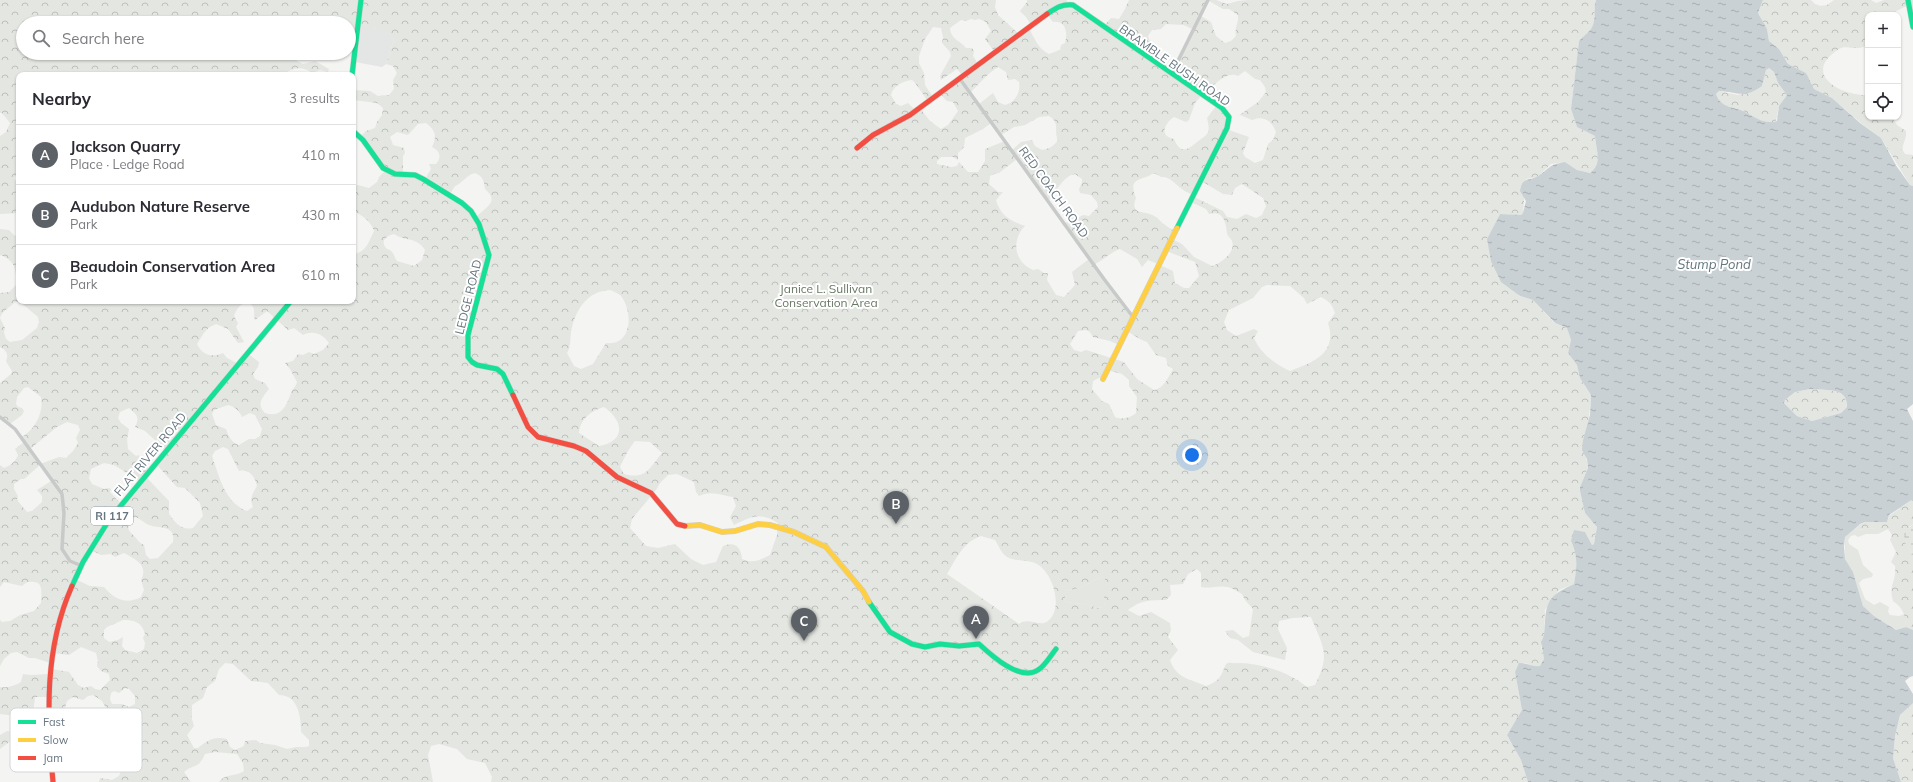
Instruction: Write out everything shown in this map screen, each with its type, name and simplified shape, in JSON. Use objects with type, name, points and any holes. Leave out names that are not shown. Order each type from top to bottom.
[{"type":"street","points":[[356,42],[361,0]]},
{"type":"street","points":[[1172,73],[1208,0]]},
{"type":"street","points":[[1908,0],[1913,28]]},
{"type":"street","name":"BRAMBLE BUSH ROAD","points":[[857,148],[873,135],[910,116],[1058,6],[1064,4],[1073,5],[1222,108],[1229,119],[1199,186],[1103,379]]},
{"type":"street","points":[[352,72],[354,60]]},
{"type":"street","name":"RED COACH ROAD","points":[[960,79],[1133,317]]},
{"type":"street","name":"LEDGE ROAD","points":[[356,133],[383,168],[395,174],[423,178],[462,203],[476,218],[487,245],[489,255],[468,335],[467,345],[469,357],[472,362],[478,366],[496,369],[501,372],[508,383],[528,427],[534,434],[545,439],[574,446],[586,451],[611,474],[651,493],[677,524],[687,526],[700,525],[722,532],[735,531],[758,524],[770,525],[794,532],[826,547],[863,591],[881,622],[890,632],[912,644],[925,647],[940,644],[959,646],[979,644],[998,661],[1008,667],[1029,672],[1039,670],[1056,648]]},
{"type":"street","name":"FLAT RIVER ROAD","points":[[48,708],[48,688],[51,663],[65,605],[82,566],[97,537],[111,516],[288,304]]},
{"type":"street","points":[[0,417],[15,429],[62,494],[64,514],[62,550],[70,561],[82,566]]},
{"type":"street","name":"FLAT RIVER ROAD","points":[[52,772],[53,782]]},
{"type":"shaded area","points":[[373,27],[378,30],[386,30],[394,40],[386,64],[382,67],[355,62],[358,28]]},
{"type":"green space","name":"Janice L. Sullivan Conservation Area","points":[[0,0],[996,0],[995,7],[998,15],[1019,34],[1028,27],[1039,46],[1049,54],[1060,50],[1061,45],[1065,43],[1065,28],[1061,23],[1053,22],[1047,14],[1031,25],[1020,11],[1027,0],[1067,0],[1067,2],[1104,26],[1111,18],[1119,19],[1129,0],[1216,0],[1227,4],[1249,0],[1596,0],[1593,26],[1579,41],[1571,109],[1577,127],[1595,136],[1598,156],[1596,165],[1590,173],[1577,170],[1565,162],[1551,164],[1537,177],[1526,179],[1523,213],[1521,215],[1500,214],[1487,239],[1519,296],[1533,300],[1554,323],[1567,328],[1571,340],[1568,353],[1577,365],[1580,378],[1591,395],[1588,427],[1583,440],[1588,468],[1580,487],[1580,491],[1585,513],[1597,527],[1594,544],[1592,545],[1585,532],[1571,541],[1575,552],[1576,562],[1574,584],[1559,590],[1545,610],[1544,637],[1541,646],[1544,659],[1540,667],[1535,667],[1525,663],[1515,672],[1522,710],[1507,735],[1521,760],[1528,782],[491,782],[492,777],[485,763],[467,759],[457,749],[439,744],[431,746],[428,755],[433,782],[219,782],[224,777],[244,771],[243,763],[237,754],[215,752],[205,754],[203,759],[198,764],[184,772],[191,782],[99,782],[100,778],[112,780],[119,776],[121,772],[142,772],[142,708],[106,708],[102,701],[93,695],[88,696],[83,700],[73,697],[67,701],[65,708],[50,708],[48,697],[35,697],[34,708],[10,708],[10,715],[0,714],[0,687],[14,686],[21,682],[23,674],[49,674],[52,669],[69,672],[78,685],[84,688],[91,686],[100,690],[110,680],[109,674],[101,671],[97,666],[98,661],[96,653],[81,647],[69,655],[53,653],[50,663],[35,658],[29,658],[17,652],[11,653],[4,659],[0,666],[0,620],[2,622],[10,621],[20,615],[34,611],[41,603],[41,587],[39,584],[34,582],[27,582],[22,586],[4,582],[0,587],[0,465],[4,468],[11,465],[16,459],[18,455],[15,449],[24,442],[22,437],[31,430],[38,420],[42,403],[41,397],[28,387],[24,388],[17,397],[16,404],[24,411],[22,415],[10,424],[0,419],[0,383],[11,374],[12,371],[6,361],[6,352],[0,347],[0,318],[5,328],[4,332],[6,339],[10,342],[22,340],[37,328],[39,322],[38,317],[23,304],[243,304],[236,311],[234,316],[238,323],[236,327],[244,342],[238,343],[228,329],[216,324],[207,330],[197,344],[205,353],[215,355],[223,353],[227,358],[239,364],[248,354],[259,362],[258,367],[253,374],[255,379],[265,383],[269,389],[262,398],[260,404],[262,410],[265,413],[276,414],[282,410],[297,382],[285,363],[293,361],[298,354],[303,355],[309,352],[314,354],[323,350],[329,343],[324,337],[318,334],[310,333],[303,335],[294,328],[288,330],[267,311],[255,320],[254,308],[251,304],[356,304],[356,253],[364,249],[374,231],[371,224],[356,212],[356,186],[369,188],[377,182],[379,177],[386,170],[360,137],[366,131],[375,128],[382,115],[383,108],[377,103],[356,100],[356,90],[370,91],[378,96],[389,95],[394,89],[393,80],[397,73],[393,66],[386,64],[394,40],[386,31],[378,30],[373,27],[370,29],[358,28],[356,33],[356,16],[16,16],[16,60],[296,60],[303,64],[315,61],[329,69],[328,72],[320,70],[310,72],[303,69],[294,69],[287,72],[16,72],[16,175],[14,178],[16,182],[16,213],[0,214],[0,136],[6,132],[10,123],[2,113],[0,113]],"holes":[[[1209,1],[1223,9],[1229,9],[1238,15],[1236,36],[1231,41],[1225,43],[1216,36],[1211,22],[1201,16]],[[971,19],[979,19],[986,22],[991,31],[985,39],[994,51],[978,64],[973,56],[974,51],[972,48],[966,48],[952,35],[950,28],[961,20],[966,21]],[[1166,24],[1184,25],[1194,30],[1171,72],[1144,53],[1151,45],[1148,36],[1152,30],[1161,29]],[[933,27],[941,28],[943,37],[942,43],[950,52],[951,56],[940,76],[941,80],[957,69],[963,76],[940,94],[947,101],[953,102],[958,111],[948,125],[941,129],[930,121],[920,108],[915,110],[908,103],[901,106],[896,104],[891,95],[899,84],[912,80],[928,101],[933,97],[925,85],[924,73],[919,63],[919,56],[925,39]],[[998,67],[1006,72],[1008,80],[1015,79],[1019,82],[1018,93],[1012,102],[1005,105],[998,102],[993,93],[979,104],[970,93]],[[1245,71],[1255,79],[1260,80],[1265,87],[1266,92],[1258,102],[1238,116],[1240,115],[1252,120],[1260,118],[1267,120],[1276,132],[1273,140],[1268,144],[1263,160],[1255,163],[1245,157],[1243,153],[1249,137],[1226,129],[1229,116],[1217,105],[1207,118],[1209,127],[1208,133],[1187,149],[1184,150],[1179,147],[1174,139],[1166,135],[1165,132],[1166,126],[1174,117],[1186,122],[1189,120],[1195,103],[1202,95],[1205,95],[1215,84],[1229,75],[1238,76]],[[1049,116],[1056,124],[1058,140],[1051,147],[1042,150],[1035,146],[1032,140],[1021,142],[1012,150],[1005,141],[985,149],[985,161],[978,172],[968,172],[959,162],[957,166],[951,167],[937,164],[937,161],[941,157],[953,157],[958,160],[958,153],[964,147],[965,138],[991,123],[1001,135],[1014,127],[1025,125],[1039,117]],[[426,123],[434,131],[435,140],[432,147],[437,150],[439,159],[436,164],[429,164],[431,169],[425,179],[403,173],[404,148],[393,145],[390,137],[397,132],[408,135],[418,124]],[[1017,159],[1049,200],[1064,181],[1071,175],[1075,174],[1082,179],[1079,189],[1080,193],[1091,195],[1097,202],[1098,207],[1089,216],[1083,215],[1076,219],[1072,217],[1065,224],[1089,259],[1072,272],[1075,285],[1064,297],[1056,295],[1047,280],[1048,273],[1044,273],[1038,269],[1033,270],[1022,262],[1018,256],[1016,244],[1025,226],[1010,220],[1003,214],[996,200],[1003,192],[998,192],[989,184],[990,176],[999,173]],[[475,173],[480,176],[484,181],[485,189],[491,197],[490,204],[476,217],[450,194],[455,186],[469,175]],[[1152,174],[1156,174],[1170,179],[1183,190],[1194,195],[1203,182],[1223,194],[1232,195],[1235,188],[1242,184],[1263,198],[1266,206],[1262,215],[1256,218],[1246,214],[1237,219],[1227,217],[1223,211],[1194,197],[1191,202],[1206,209],[1209,214],[1214,213],[1221,215],[1225,221],[1227,234],[1232,241],[1232,250],[1227,257],[1212,266],[1194,257],[1182,244],[1172,239],[1175,231],[1156,217],[1136,210],[1134,204],[1136,198],[1133,186],[1137,181]],[[394,234],[418,243],[425,250],[422,260],[414,266],[397,261],[392,251],[387,249],[384,245],[385,239]],[[1120,249],[1137,259],[1142,267],[1148,260],[1158,264],[1166,251],[1195,262],[1199,276],[1189,288],[1184,288],[1175,283],[1173,271],[1160,265],[1132,315],[1095,264]],[[1267,285],[1290,286],[1304,298],[1307,304],[1321,297],[1330,303],[1335,313],[1328,323],[1330,342],[1326,349],[1315,360],[1290,371],[1279,365],[1264,353],[1254,338],[1258,331],[1254,329],[1236,336],[1227,330],[1224,322],[1229,310],[1253,298],[1262,287]],[[610,290],[618,293],[622,297],[626,306],[629,321],[628,328],[621,340],[614,343],[606,343],[593,364],[581,369],[574,366],[567,353],[570,346],[571,332],[576,316],[583,303],[602,291]],[[1086,330],[1090,332],[1093,337],[1119,345],[1127,331],[1139,339],[1147,342],[1156,355],[1166,358],[1168,366],[1173,369],[1163,385],[1154,390],[1137,379],[1124,362],[1086,350],[1081,352],[1074,350],[1070,344],[1078,331]],[[1107,370],[1122,374],[1129,380],[1129,386],[1137,397],[1136,413],[1129,417],[1115,417],[1109,404],[1102,401],[1092,389],[1093,381],[1103,376]],[[228,405],[240,412],[242,417],[250,413],[255,415],[262,429],[260,436],[255,439],[249,439],[239,445],[234,443],[226,429],[216,425],[212,414],[214,410]],[[604,407],[611,412],[615,418],[618,424],[618,435],[614,440],[599,446],[579,433],[580,428],[587,416]],[[129,408],[137,416],[135,427],[145,431],[156,441],[157,439],[165,451],[156,464],[177,487],[185,488],[200,503],[203,516],[193,528],[189,529],[182,527],[176,523],[169,514],[169,501],[145,476],[150,469],[140,461],[139,455],[136,456],[128,449],[127,439],[129,429],[121,423],[118,418],[120,412]],[[67,422],[78,425],[80,430],[76,438],[78,443],[66,458],[59,457],[40,464],[30,449],[57,427]],[[635,441],[650,442],[662,453],[643,474],[624,474],[620,467]],[[223,447],[228,449],[239,471],[242,470],[251,474],[255,479],[257,486],[251,498],[253,507],[247,511],[233,502],[224,488],[212,456],[215,451]],[[104,463],[114,465],[130,475],[132,473],[139,482],[121,504],[110,492],[111,489],[104,489],[92,484],[89,478],[91,469]],[[40,465],[51,481],[37,490],[42,496],[42,502],[32,511],[27,512],[17,500],[18,496],[14,489],[14,484],[21,479],[24,479]],[[677,474],[694,482],[696,492],[699,496],[712,493],[733,497],[736,506],[730,517],[734,525],[756,516],[766,517],[778,523],[777,535],[770,555],[756,561],[742,559],[739,548],[731,544],[723,546],[716,562],[703,565],[691,559],[675,544],[658,548],[646,546],[630,528],[632,519],[660,483],[668,475]],[[135,517],[149,525],[166,528],[172,532],[173,542],[158,558],[150,559],[146,555],[144,545],[128,529]],[[981,536],[995,540],[1007,557],[1014,560],[1033,562],[1043,568],[1052,583],[1056,600],[1053,615],[1045,623],[1026,621],[1019,624],[947,574],[969,542]],[[91,550],[101,555],[111,554],[115,557],[124,553],[136,560],[142,566],[143,575],[141,580],[144,590],[141,597],[125,601],[121,600],[112,595],[104,587],[90,586],[75,579]],[[1197,569],[1201,573],[1201,587],[1231,588],[1242,594],[1253,609],[1249,636],[1243,638],[1233,630],[1225,631],[1230,638],[1238,640],[1253,652],[1285,660],[1287,648],[1278,629],[1279,621],[1293,618],[1311,617],[1324,651],[1323,666],[1315,685],[1307,687],[1292,677],[1274,669],[1246,663],[1226,664],[1220,677],[1206,686],[1180,675],[1170,660],[1178,650],[1168,637],[1171,630],[1170,623],[1151,612],[1139,616],[1128,610],[1141,602],[1166,600],[1171,595],[1170,585],[1183,584],[1188,574]],[[1101,577],[1106,577],[1101,589],[1106,603],[1103,607],[1097,608],[1089,605],[1065,601],[1065,591],[1079,588]],[[123,620],[131,620],[140,624],[144,630],[144,649],[137,653],[125,650],[122,646],[123,637],[109,642],[104,638],[104,630],[107,627]],[[225,663],[233,664],[251,681],[268,683],[279,695],[285,696],[294,702],[299,713],[301,732],[309,740],[309,746],[287,749],[275,745],[260,743],[256,740],[245,741],[244,746],[235,750],[230,747],[227,739],[215,738],[198,748],[194,748],[187,735],[194,726],[192,719],[192,705],[203,698],[207,687],[215,681],[219,669]],[[125,688],[129,689],[135,696],[135,704],[129,707],[122,704],[112,704],[110,699],[111,693],[114,691],[119,693]]]},
{"type":"green space","points":[[1763,0],[1811,0],[1815,4],[1821,6],[1827,5],[1834,0],[1871,0],[1876,3],[1884,0],[1913,0],[1913,20],[1908,5],[1895,12],[1865,12],[1865,46],[1859,48],[1845,47],[1839,49],[1828,58],[1823,66],[1824,74],[1828,81],[1836,87],[1846,92],[1865,95],[1865,120],[1893,120],[1897,125],[1906,131],[1902,149],[1905,154],[1913,155],[1913,186],[1910,185],[1881,138],[1832,98],[1814,89],[1806,73],[1788,64],[1779,49],[1769,41],[1767,29],[1758,13]]},
{"type":"green space","points":[[1769,68],[1774,72],[1778,83],[1787,95],[1779,106],[1776,121],[1762,121],[1741,110],[1724,105],[1718,99],[1716,94],[1719,91],[1738,95],[1762,86],[1766,70]]},
{"type":"green space","points":[[0,229],[9,230],[16,236],[16,280],[14,266],[9,260],[0,255]]},
{"type":"green space","points":[[16,285],[16,302],[6,309],[0,318],[0,293],[9,292]]},
{"type":"green space","points":[[1810,389],[1828,390],[1839,393],[1846,400],[1847,407],[1841,413],[1812,421],[1797,416],[1784,403],[1785,400],[1795,392]]},
{"type":"green space","points":[[1913,499],[1913,524],[1909,527],[1905,542],[1913,554],[1913,631],[1906,627],[1903,612],[1900,606],[1893,601],[1891,591],[1895,576],[1895,566],[1891,562],[1896,552],[1890,540],[1892,535],[1888,529],[1879,530],[1875,528],[1857,530],[1853,528],[1865,522],[1887,522],[1889,516]]},
{"type":"green space","points":[[1913,524],[1913,554],[1905,542],[1904,533]]},
{"type":"green space","points":[[1853,528],[1857,530],[1875,528],[1888,529],[1878,534],[1866,534],[1858,537],[1855,535],[1851,536],[1848,540],[1849,544],[1858,550],[1863,565],[1873,574],[1872,577],[1863,579],[1859,583],[1865,599],[1874,605],[1880,602],[1889,607],[1888,612],[1890,615],[1899,616],[1905,614],[1906,627],[1896,630],[1874,616],[1863,606],[1853,572],[1845,559],[1845,537]]},
{"type":"green space","points":[[1101,577],[1106,577],[1103,592],[1106,603],[1103,607],[1097,608],[1089,605],[1065,601],[1065,591],[1079,588]]},
{"type":"green space","points":[[1913,702],[1913,782],[1901,782],[1893,758],[1895,736],[1900,715]]},
{"type":"green space","points":[[7,731],[10,731],[10,742],[0,749],[0,735]]},
{"type":"water","name":"Stump Pond","points":[[1596,0],[1763,0],[1758,13],[1767,29],[1769,41],[1779,49],[1788,64],[1806,73],[1814,89],[1832,98],[1860,123],[1881,138],[1897,167],[1910,185],[1913,186],[1913,404],[1907,409],[1913,421],[1913,499],[1889,515],[1887,522],[1865,522],[1860,524],[1845,537],[1844,547],[1845,559],[1853,572],[1863,606],[1874,616],[1896,630],[1906,627],[1913,630],[1913,676],[1905,681],[1913,694],[1913,703],[1900,715],[1895,736],[1893,758],[1901,782],[1528,782],[1521,760],[1507,735],[1522,710],[1515,672],[1519,663],[1540,666],[1544,659],[1541,642],[1544,635],[1549,602],[1556,594],[1574,584],[1576,562],[1575,552],[1571,541],[1574,530],[1585,532],[1592,545],[1594,544],[1597,527],[1585,513],[1580,491],[1580,487],[1588,468],[1587,459],[1582,450],[1583,440],[1590,415],[1591,395],[1580,378],[1577,365],[1568,353],[1571,340],[1567,328],[1555,323],[1533,300],[1520,296],[1501,282],[1491,261],[1487,239],[1500,214],[1521,215],[1523,213],[1526,201],[1520,191],[1524,181],[1538,176],[1552,166],[1565,162],[1577,170],[1590,173],[1598,161],[1595,136],[1577,127],[1571,109],[1579,41],[1593,26]],"holes":[[[1769,68],[1774,72],[1778,83],[1787,95],[1779,106],[1777,121],[1762,121],[1741,110],[1724,105],[1718,99],[1716,94],[1719,91],[1745,94],[1756,90],[1762,86],[1766,70]],[[1810,389],[1828,390],[1839,393],[1844,396],[1847,407],[1841,413],[1812,421],[1797,416],[1784,403],[1785,400],[1795,392]]]},
{"type":"traffic: fast","points":[[356,42],[361,0]]},
{"type":"traffic: fast","points":[[1908,0],[1913,27]]},
{"type":"traffic: fast","points":[[1047,14],[1056,8],[1073,5],[1222,108],[1229,117],[1227,128],[1177,228]]},
{"type":"traffic: fast","points":[[352,72],[354,60]]},
{"type":"traffic: fast","points":[[356,134],[363,140],[383,168],[395,174],[415,175],[423,179],[462,203],[471,211],[479,224],[489,255],[468,335],[468,357],[477,365],[497,369],[503,374],[513,395]]},
{"type":"traffic: fast","points":[[72,586],[83,562],[109,520],[289,304]]},
{"type":"traffic: fast","points":[[869,602],[890,632],[912,644],[925,647],[940,644],[959,646],[979,644],[1006,666],[1023,673],[1031,673],[1041,668],[1056,649]]},
{"type":"traffic: slow","points":[[1103,379],[1177,228]]},
{"type":"traffic: slow","points":[[685,526],[700,525],[722,532],[735,531],[758,524],[770,525],[794,532],[826,547],[863,591],[869,602]]},
{"type":"traffic: jam","points":[[857,148],[873,135],[910,115],[1047,14]]},
{"type":"traffic: jam","points":[[513,395],[528,427],[538,437],[574,446],[586,451],[617,477],[651,493],[677,524],[685,526]]},
{"type":"traffic: jam","points":[[49,708],[52,658],[56,634],[72,586]]},
{"type":"traffic: jam","points":[[52,772],[53,782]]},
{"type":"place","name":"Audubon Nature Reserve","points":[[896,524]]},
{"type":"place","name":"Jackson Quarry","points":[[976,639]]},
{"type":"place","name":"Beaudoin Conservation Area","points":[[804,641]]}]
